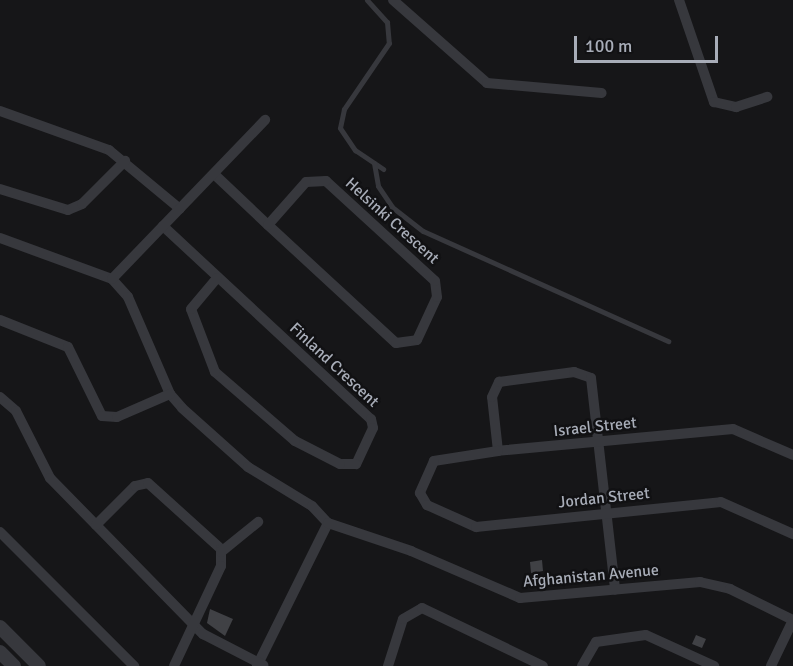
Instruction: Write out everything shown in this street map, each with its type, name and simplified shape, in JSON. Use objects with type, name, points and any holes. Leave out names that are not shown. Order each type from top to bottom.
[{"type":"street","points":[[393,0],[487,83],[602,93]]},
{"type":"street","points":[[679,0],[714,102],[736,107],[766,97]]},
{"type":"street","points":[[0,111],[125,161],[180,209]]},
{"type":"street","points":[[0,238],[112,279],[265,120]]},
{"type":"street","points":[[0,189],[68,210],[82,204],[125,161]]},
{"type":"street","name":"Helsinki Crescent","points":[[214,174],[268,225],[396,343],[417,340],[437,297],[435,281],[326,181],[306,182],[268,225]]},
{"type":"street","name":"Finland Crescent","points":[[164,226],[217,278],[371,419],[373,428],[356,464],[340,464],[295,441],[216,372],[190,309],[217,278]]},
{"type":"street","name":"Afghanistan Avenue","points":[[112,279],[141,321],[170,394],[248,467],[312,506],[325,528],[411,551],[514,597],[710,584],[793,620]]},
{"type":"street","points":[[0,320],[68,347],[102,416],[117,417],[170,394]]},
{"type":"street","points":[[498,451],[495,386],[574,372],[593,382],[615,590]]},
{"type":"street","points":[[0,397],[16,411],[44,472],[214,642],[260,665],[325,528]]},
{"type":"street","name":"Israel Street","points":[[420,495],[434,461],[498,451],[733,429],[793,455]]},
{"type":"street","points":[[96,525],[135,486],[148,483],[221,552],[221,566],[174,666]]},
{"type":"street","name":"Jordan Street","points":[[420,495],[427,505],[476,527],[721,502],[793,534]]},
{"type":"street","points":[[221,552],[258,522]]},
{"type":"street","points":[[0,532],[135,666]]},
{"type":"street","points":[[388,666],[403,619],[422,608],[543,666]]},
{"type":"street","points":[[771,666],[793,620]]},
{"type":"street","points":[[0,627],[39,666]]},
{"type":"street","points":[[582,666],[596,642],[646,635],[714,666]]},
{"type":"street","points":[[0,652],[14,666]]},
{"type":"lane","points":[[367,0],[387,22],[390,43],[344,109],[340,128],[355,150],[383,169]]},
{"type":"lane","points":[[374,163],[378,186],[392,207],[423,231],[668,341]]},
{"type":"building","points":[[542,560],[543,571],[531,573],[530,562]]},
{"type":"building","points":[[210,609],[233,619],[225,636],[207,623]]},
{"type":"building","points":[[696,635],[706,639],[702,648],[692,644]]}]
